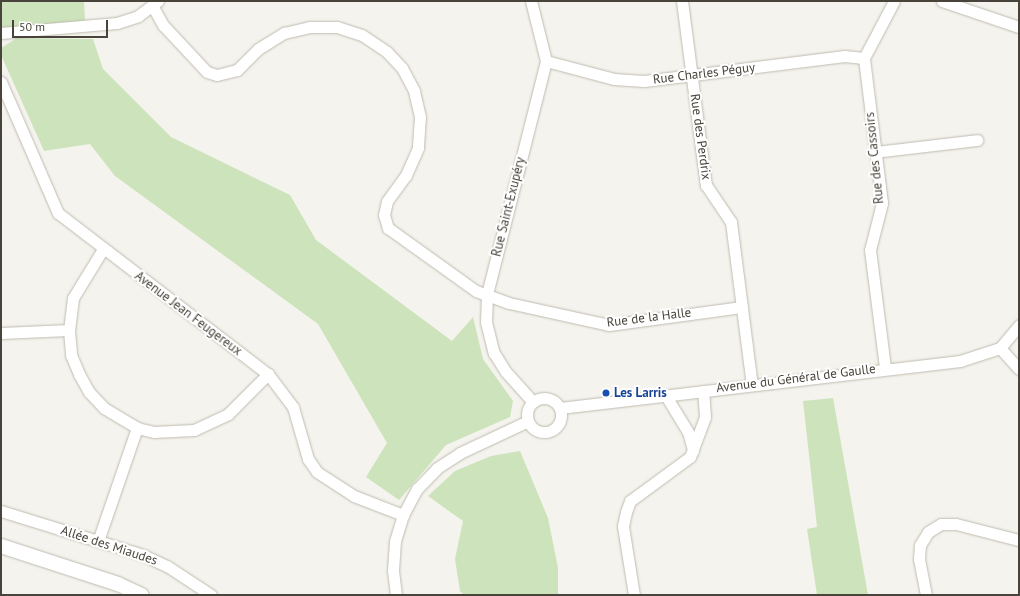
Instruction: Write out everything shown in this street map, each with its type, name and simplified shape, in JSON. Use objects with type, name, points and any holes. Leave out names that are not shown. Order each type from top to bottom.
[{"type":"street","name":"Rue Saint-Exupéry","points":[[531,1],[546,61],[487,294],[486,322],[494,353],[506,372],[533,402]]},
{"type":"street","name":"Rue des Perdrix","points":[[682,1],[706,185],[731,222],[752,385]]},
{"type":"street","points":[[864,58],[894,1]]},
{"type":"street","points":[[942,1],[1019,27]]},
{"type":"street","points":[[1,33],[117,22],[156,4]]},
{"type":"street","name":"Rue de la Halle","points":[[156,4],[172,36],[207,72],[217,74],[236,70],[258,49],[284,33],[309,27],[337,27],[362,35],[387,52],[402,68],[414,91],[420,117],[418,148],[406,175],[387,201],[384,215],[388,228],[476,292],[487,294],[509,303],[609,325],[742,307]]},
{"type":"street","name":"Rue Charles Péguy","points":[[546,61],[625,81],[692,75],[844,56],[864,58]]},
{"type":"street","name":"Rue des Cassoirs","points":[[864,58],[882,203],[870,250],[885,368]]},
{"type":"street","name":"Avenue Jean Feugereux","points":[[1,82],[58,213],[102,249],[268,374],[293,407],[308,459],[317,472],[354,496],[403,515]]},
{"type":"street","points":[[875,152],[977,140]]},
{"type":"street","points":[[102,249],[73,298],[69,330],[71,355],[89,392],[104,408],[137,428],[174,433],[209,425],[228,414],[268,374]]},
{"type":"street","points":[[1019,324],[1000,348],[1019,370]]},
{"type":"street","points":[[1,333],[69,330]]},
{"type":"street","name":"Avenue du Général de Gaulle","points":[[560,408],[885,368],[960,361],[1000,348]]},
{"type":"street","points":[[634,595],[623,526],[626,512],[630,501],[690,457],[705,417],[703,391]]},
{"type":"street","points":[[666,396],[688,432],[693,450]]},
{"type":"street","points":[[548,399],[560,408],[559,424],[550,431],[540,432],[528,421],[528,411],[533,402],[548,399]]},
{"type":"street","points":[[396,595],[395,540],[403,515],[417,489],[437,468],[471,446],[528,421]]},
{"type":"street","points":[[98,541],[137,428]]},
{"type":"street","name":"Allée des Miaudes","points":[[1,510],[98,541],[167,566],[211,595]]},
{"type":"street","points":[[926,595],[919,559],[920,545],[928,532],[941,524],[956,524],[1019,540]]},
{"type":"street","points":[[1,546],[118,584],[142,595]]},
{"type":"green space","points":[[1,1],[84,1],[85,21],[1,28]]},
{"type":"green space","points":[[17,38],[93,39],[103,69],[171,137],[290,195],[316,240],[452,341],[473,317],[483,359],[513,401],[510,417],[446,445],[399,500],[366,477],[387,443],[318,324],[115,176],[90,144],[44,151],[1,55],[1,48]]},
{"type":"green space","points":[[833,398],[868,595],[817,595],[807,529],[817,527],[803,401]]},
{"type":"green space","points":[[520,451],[548,518],[558,568],[558,595],[464,595],[460,591],[455,559],[463,521],[428,496],[455,471],[491,456]]},
{"type":"place","name":"Les Larris","points":[[606,393]]}]
